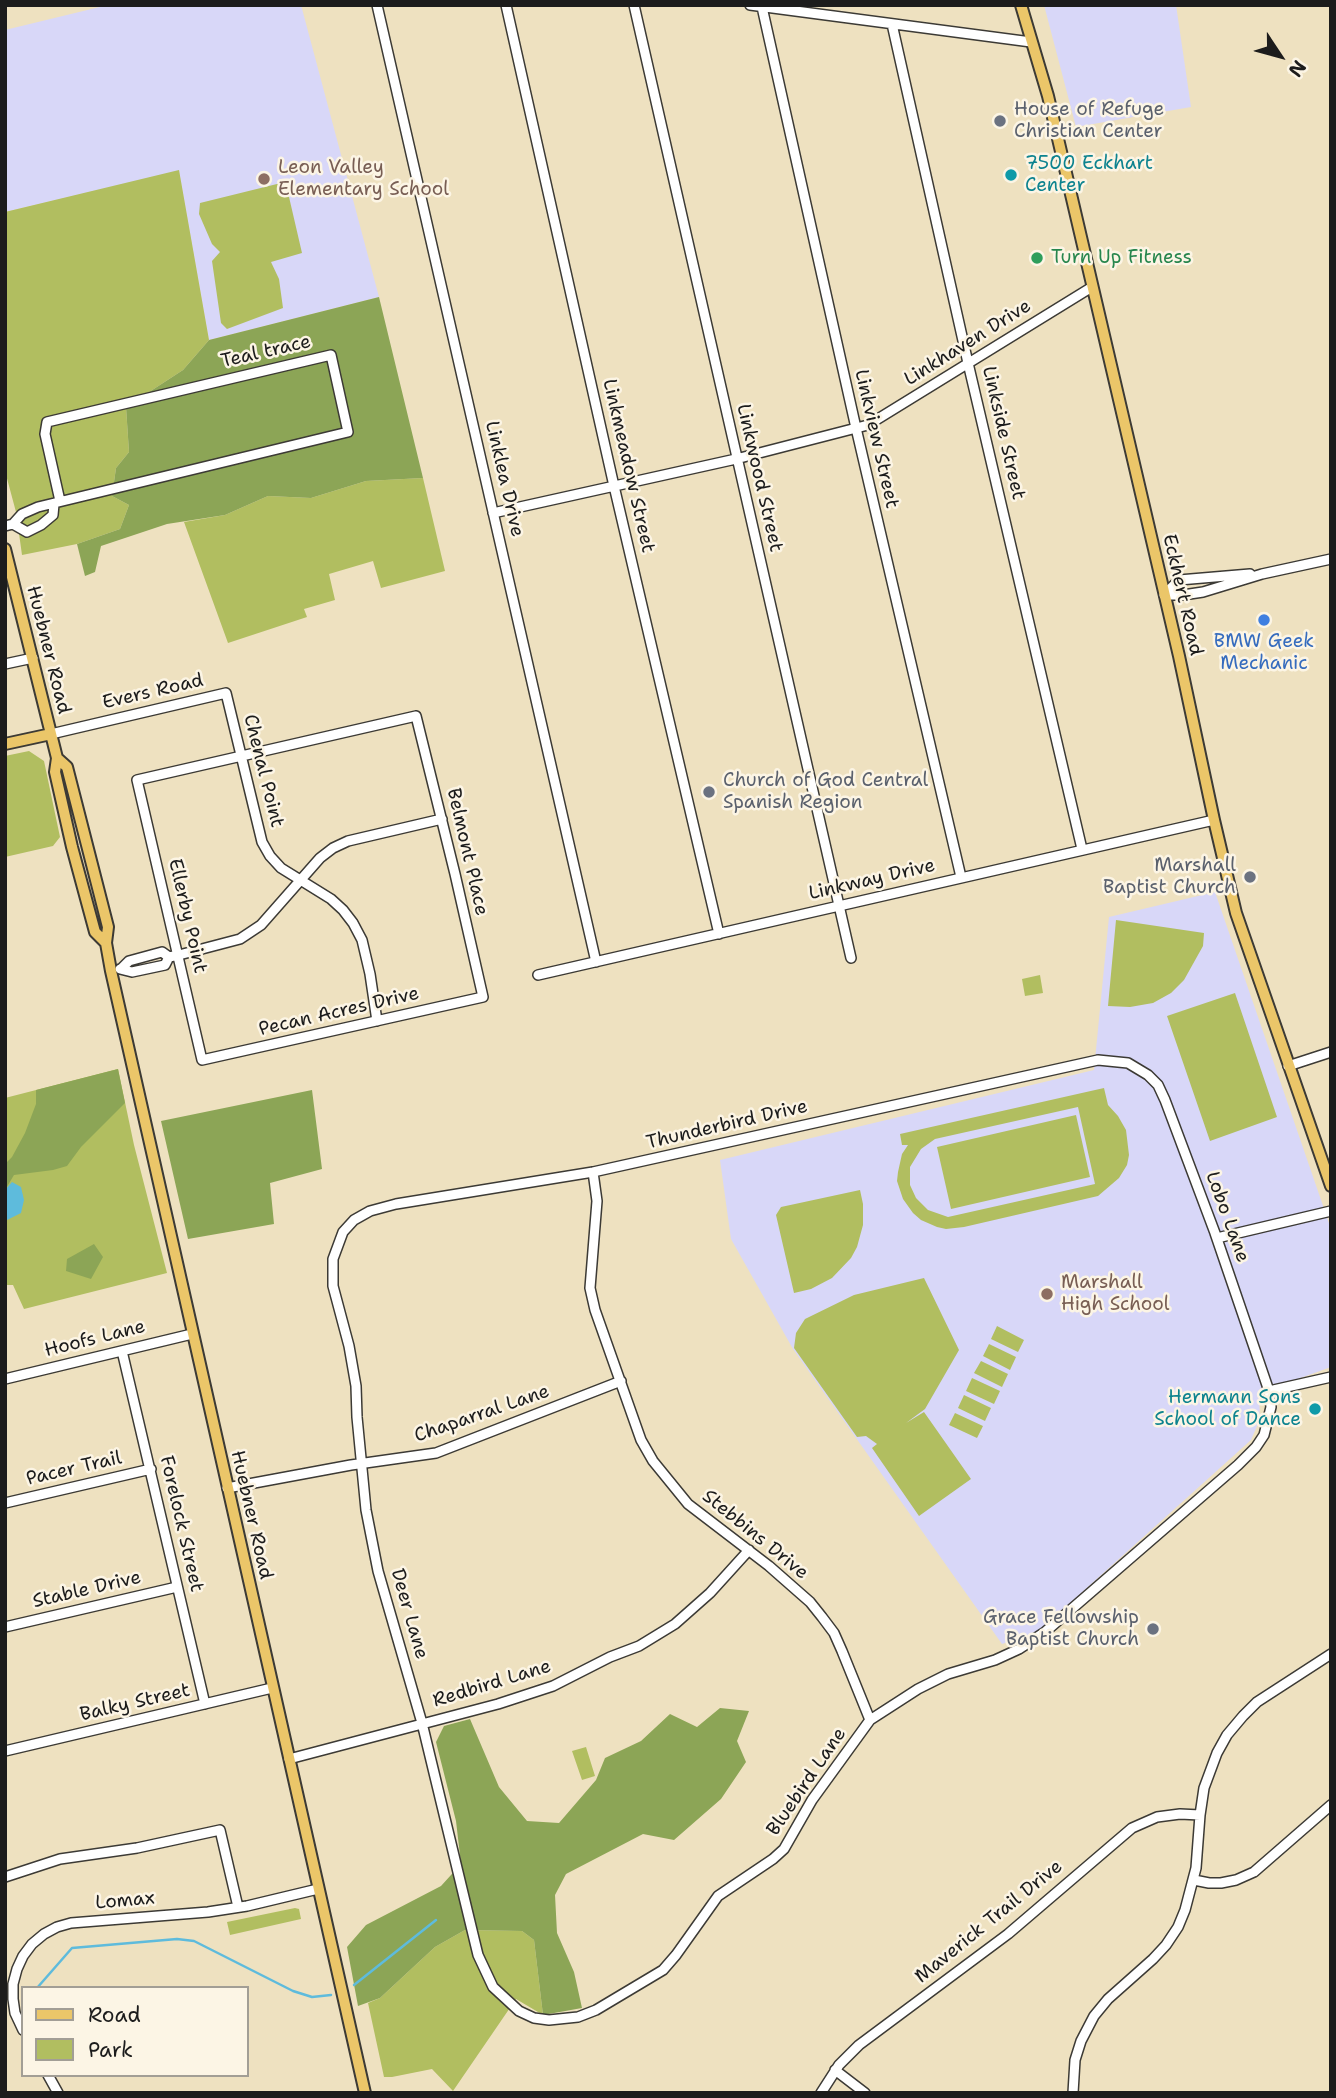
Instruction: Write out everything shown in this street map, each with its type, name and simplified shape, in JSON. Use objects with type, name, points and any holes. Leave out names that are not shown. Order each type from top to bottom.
[{"type":"main road","name":"Eckhert Road","points":[[1021,5],[1048,96],[1236,913],[1331,1186]]},
{"type":"main road","name":"Huebner Road","points":[[5,549],[57,758],[55,772],[95,932],[106,943],[117,970],[192,1334],[365,2093]]},
{"type":"main road","name":"Evers Road","points":[[5,744],[51,734]]},
{"type":"street","name":"Linklea Drive","points":[[377,5],[596,962]]},
{"type":"street","name":"Linkmeadow Street","points":[[506,5],[614,486],[719,934]]},
{"type":"street","name":"Linkwood Street","points":[[634,5],[851,958]]},
{"type":"street","points":[[750,5],[1031,42]]},
{"type":"street","name":"Linkview Street","points":[[762,7],[856,428],[961,877]]},
{"type":"street","name":"Linkside Street","points":[[892,24],[1082,849]]},
{"type":"street","name":"Linkhaven Drive","points":[[493,513],[736,459],[868,425],[1092,287]]},
{"type":"street","name":"Teal trace","points":[[57,503],[22,514],[9,525],[27,532],[53,515],[57,503],[45,434],[47,422],[331,355],[348,432],[57,503]]},
{"type":"street","points":[[1164,595],[1203,592],[1262,574],[1331,559]]},
{"type":"street","points":[[1164,595],[1179,580],[1262,574]]},
{"type":"street","points":[[5,664],[33,658]]},
{"type":"street","name":"Evers Road","points":[[51,734],[226,693]]},
{"type":"street","name":"Chenal Point","points":[[226,693],[262,842],[275,862],[299,881],[337,904],[354,923],[362,940],[370,974],[377,1021]]},
{"type":"street","name":"Belmont Place","points":[[240,756],[416,716],[483,997]]},
{"type":"street","name":"Ellerby Point","points":[[202,1060],[174,956],[137,780],[240,756]]},
{"type":"street","points":[[117,970],[132,972],[165,965],[174,956],[225,944],[247,934],[261,925],[320,858],[333,848],[348,841],[442,819]]},
{"type":"street","name":"Linkway Drive","points":[[538,975],[1214,820]]},
{"type":"street","name":"Pecan Acres Drive","points":[[202,1060],[483,997]]},
{"type":"street","points":[[1288,1066],[1331,1052]]},
{"type":"street","name":"Thunderbird Drive","points":[[338,1244],[343,1232],[354,1220],[370,1211],[396,1204],[593,1172],[1098,1060],[1119,1061],[1135,1067]]},
{"type":"street","name":"Lobo Lane","points":[[1135,1067],[1149,1074],[1158,1085],[1217,1238],[1269,1391]]},
{"type":"street","name":"Stebbins Drive","points":[[593,1172],[597,1201],[590,1288],[636,1429],[653,1461],[688,1504],[795,1588],[822,1617],[842,1651],[870,1720]]},
{"type":"street","points":[[1217,1238],[1331,1211]]},
{"type":"street","name":"Deer Lane","points":[[338,1244],[333,1259],[333,1286],[356,1386],[361,1464],[370,1534],[378,1571],[422,1723],[478,1955],[493,1987]]},
{"type":"street","name":"Hoofs Lane","points":[[5,1379],[192,1334]]},
{"type":"street","name":"Forelock Street","points":[[122,1351],[205,1704]]},
{"type":"street","points":[[1269,1391],[1331,1377]]},
{"type":"street","name":"Chaparral Lane","points":[[227,1488],[436,1453],[621,1381]]},
{"type":"street","name":"Bluebird Lane","points":[[493,1987],[519,2011],[534,2018],[565,2019],[596,2010],[663,1970],[718,1896],[784,1849],[812,1800],[870,1720],[918,1689],[948,1674],[995,1660],[1045,1632],[1256,1447],[1268,1425],[1271,1407],[1269,1391]]},
{"type":"street","name":"Pacer Trail","points":[[5,1503],[151,1469]]},
{"type":"street","name":"Redbird Lane","points":[[289,1759],[527,1696],[553,1686],[665,1631],[710,1593],[749,1550]]},
{"type":"street","name":"Stable Drive","points":[[5,1627],[177,1587]]},
{"type":"street","points":[[1073,2093],[1075,2060],[1088,2026],[1108,1999],[1153,1959],[1178,1927],[1194,1880],[1204,1788],[1227,1735],[1257,1702],[1331,1654]]},
{"type":"street","name":"Balky Street","points":[[5,1751],[272,1688]]},
{"type":"street","points":[[1194,1880],[1222,1883],[1254,1872],[1331,1805]]},
{"type":"street","name":"Maverick Trail Drive","points":[[821,2093],[835,2070],[859,2045],[1009,1934],[1132,1828],[1157,1817],[1200,1815]]},
{"type":"street","points":[[5,1877],[60,1860],[137,1848],[220,1830],[238,1907]]},
{"type":"street","name":"Lomax","points":[[21,2026],[13,1999],[17,1969],[32,1944],[57,1927],[71,1923],[208,1912],[318,1889]]},
{"type":"street","points":[[835,2070],[865,2093]]},
{"type":"street","points":[[49,2077],[58,2093]]},
{"type":"shaded area","name":"Leon Valley Elementary School","points":[[108,5],[301,5],[379,297],[209,340],[179,171],[5,212],[5,30]]},
{"type":"shaded area","points":[[1044,5],[1176,5],[1191,107],[1076,127]]},
{"type":"shaded area","name":"Marshall High School","points":[[1215,892],[1331,1229],[1331,1367],[1259,1393],[1260,1419],[1251,1440],[1039,1631],[1002,1644],[793,1349],[731,1239],[720,1160],[1094,1070],[1109,917]]},
{"type":"green space","points":[[179,170],[209,340],[183,370],[126,407],[129,452],[116,468],[112,496],[129,505],[120,529],[77,544],[22,555],[16,512],[5,471],[5,212]]},
{"type":"green space","points":[[286,184],[302,253],[271,262],[279,279],[283,308],[227,329],[221,323],[212,261],[220,252],[212,244],[199,214],[200,203]]},
{"type":"green space","points":[[379,297],[423,478],[366,481],[311,498],[268,496],[225,515],[167,524],[101,546],[95,572],[85,576],[77,544],[120,529],[129,505],[112,496],[116,468],[129,452],[126,407],[183,370],[209,340]]},
{"type":"green space","points":[[423,478],[445,571],[381,588],[373,561],[329,574],[335,600],[304,609],[307,617],[228,643],[184,522],[225,515],[268,496],[311,498],[366,481]]},
{"type":"green space","points":[[29,751],[44,761],[60,837],[53,846],[5,857],[5,756]]},
{"type":"green space","points":[[1116,920],[1204,933],[1203,946],[1184,980],[1171,993],[1153,1003],[1130,1007],[1108,1006]]},
{"type":"green space","points":[[1040,975],[1043,993],[1025,996],[1022,979]]},
{"type":"green space","points":[[1235,993],[1277,1117],[1210,1141],[1167,1016]]},
{"type":"green space","points":[[118,1069],[134,1145],[167,1273],[24,1309],[13,1285],[5,1285],[5,1098]]},
{"type":"green space","points":[[118,1069],[125,1103],[81,1147],[67,1166],[14,1175],[5,1190],[5,1164],[25,1133],[36,1104],[36,1090]]},
{"type":"green space","points":[[1104,1088],[1108,1105],[1126,1130],[1129,1155],[1127,1165],[1119,1178],[1098,1196],[946,1229],[921,1220],[903,1199],[897,1181],[902,1154],[908,1145],[902,1145],[900,1134]],"holes":[[[1078,1107],[1095,1184],[948,1217],[928,1210],[916,1198],[910,1185],[910,1167],[921,1149],[935,1139]]]},
{"type":"green space","points":[[312,1090],[322,1169],[270,1183],[274,1224],[188,1239],[161,1121]]},
{"type":"green space","points":[[1076,1115],[1090,1177],[951,1209],[937,1147]]},
{"type":"green space","points":[[860,1190],[863,1225],[851,1258],[832,1278],[811,1289],[794,1293],[776,1215],[781,1207]]},
{"type":"green space","points":[[94,1244],[103,1257],[91,1279],[66,1271],[67,1259]]},
{"type":"green space","points":[[924,1278],[959,1350],[925,1409],[906,1423],[924,1412],[971,1479],[919,1516],[872,1448],[877,1444],[866,1436],[857,1437],[794,1348],[796,1333],[805,1319],[854,1295]]},
{"type":"green space","points":[[997,1326],[1024,1340],[1018,1352],[991,1339]]},
{"type":"green space","points":[[989,1344],[1016,1357],[1010,1370],[983,1356]]},
{"type":"green space","points":[[981,1361],[1008,1374],[1002,1387],[974,1373]]},
{"type":"green space","points":[[972,1378],[1000,1391],[994,1404],[966,1391]]},
{"type":"green space","points":[[964,1395],[991,1408],[985,1421],[958,1408]]},
{"type":"green space","points":[[955,1413],[983,1426],[977,1438],[949,1425]]},
{"type":"green space","points":[[720,1708],[749,1711],[737,1741],[746,1762],[721,1799],[674,1840],[643,1834],[566,1874],[555,1895],[557,1933],[574,1972],[582,2008],[543,2015],[534,1940],[522,1931],[465,1930],[435,1947],[380,1998],[358,2006],[347,1947],[366,1925],[441,1886],[461,1864],[456,1821],[436,1742],[444,1726],[470,1719],[499,1787],[527,1821],[559,1823],[596,1780],[605,1758],[641,1741],[670,1714],[697,1727]]},
{"type":"green space","points":[[586,1747],[595,1776],[582,1780],[572,1751]]},
{"type":"green space","points":[[299,1909],[301,1919],[230,1935],[227,1922]]},
{"type":"green space","points":[[465,1930],[522,1931],[534,1940],[543,2015],[516,1999],[453,2091],[432,2069],[384,2077],[368,2003],[380,1998],[435,1947]]},
{"type":"water","points":[[12,1182],[21,1187],[24,1200],[21,1213],[5,1221],[5,1190]]},
{"type":"waterway","points":[[354,1985],[436,1920]]},
{"type":"waterway","points":[[39,1986],[72,1948],[177,1939],[194,1941],[293,1991],[312,1997],[331,1995]]},
{"type":"place","name":"House of Refuge Christian Center","points":[[1000,121]]},
{"type":"place","name":"7500 Eckhart Center","points":[[1011,175]]},
{"type":"place","name":"Leon Valley Elementary School","points":[[264,179]]},
{"type":"place","name":"Turn Up Fitness","points":[[1037,258]]},
{"type":"place","name":"BMW Geek Mechanic","points":[[1264,620]]},
{"type":"place","name":"Church of God Central Spanish Region","points":[[709,792]]},
{"type":"place","name":"Marshall Baptist Church","points":[[1250,877]]},
{"type":"place","name":"Marshall High School","points":[[1047,1294]]},
{"type":"place","name":"Hermann Sons School of Dance","points":[[1315,1409]]},
{"type":"place","name":"Grace Fellowship Baptist Church","points":[[1153,1629]]}]
